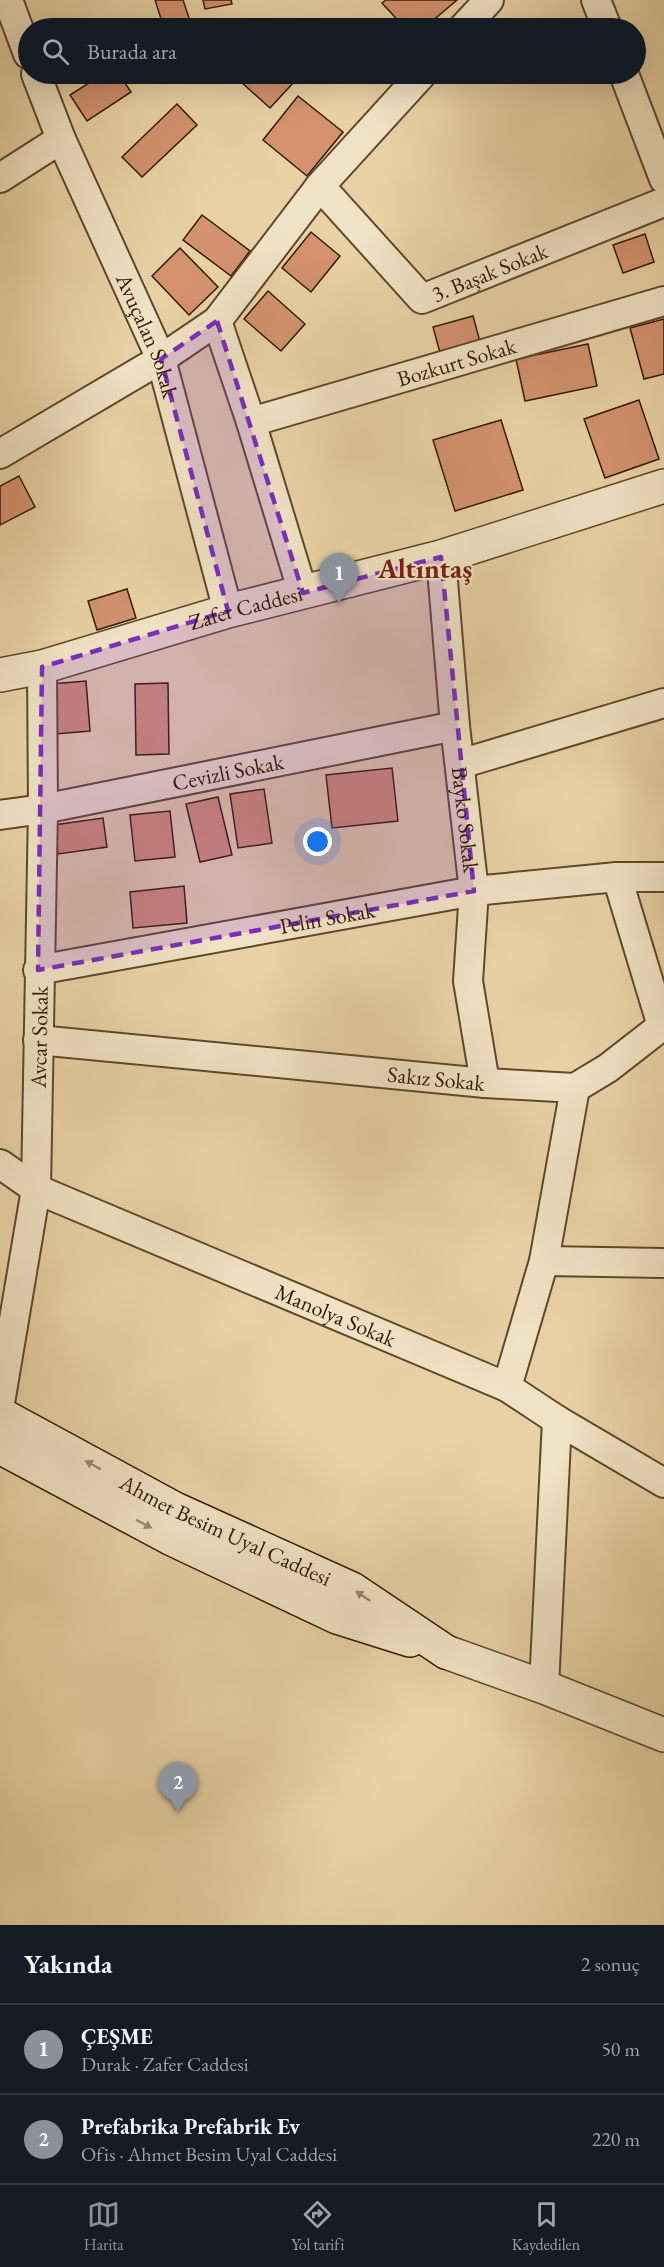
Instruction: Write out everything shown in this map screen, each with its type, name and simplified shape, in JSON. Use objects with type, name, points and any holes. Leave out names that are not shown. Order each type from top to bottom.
[{"type":"main road","name":"Zafer Caddesi","points":[[0,675],[42,667],[228,610],[441,557],[664,486]]},
{"type":"main road","name":"Ahmet Besim Uyal Caddesi","points":[[0,1414],[175,1509],[352,1589],[446,1652]]},
{"type":"main road","name":"Ahmet Besim Uyal Caddesi","points":[[0,1448],[170,1538],[337,1617],[544,1687],[664,1735]]},
{"type":"street","points":[[8,0],[18,27]]},
{"type":"street","points":[[472,18],[489,0]]},
{"type":"street","points":[[596,0],[603,18]]},
{"type":"street","name":"Avuçalan Sokak","points":[[40,84],[61,140],[161,359],[228,610]]},
{"type":"street","points":[[0,454],[161,359],[217,321],[320,186],[413,84]]},
{"type":"street","points":[[628,84],[664,179]]},
{"type":"street","points":[[0,178],[61,140]]},
{"type":"street","name":"3. Başak Sokak","points":[[320,186],[422,299],[664,202]]},
{"type":"street","name":"Bozkurt Sokak","points":[[251,422],[664,301]]},
{"type":"street","points":[[217,321],[251,422],[303,593]]},
{"type":"street","name":"Bayko Sokak","points":[[441,557],[455,726],[474,891],[468,981],[485,1083]]},
{"type":"street","name":"Avcar Sokak","points":[[0,1403],[36,1189],[38,970],[43,809],[42,667]]},
{"type":"street","points":[[460,764],[664,703]]},
{"type":"street","name":"Cevizli Sokak","points":[[0,815],[43,809],[455,726]]},
{"type":"street","points":[[507,1387],[544,1261],[575,1088],[609,1068],[663,1027],[617,877]]},
{"type":"street","name":"Pelin Sokak","points":[[38,970],[474,891],[617,877],[664,877]]},
{"type":"street","name":"Sakız Sokak","points":[[38,1040],[485,1083],[575,1088]]},
{"type":"street","name":"Manolya Sokak","points":[[0,1164],[36,1189],[507,1387],[557,1420],[664,1482]]},
{"type":"street","points":[[544,1261],[664,1263]]},
{"type":"street","points":[[544,1687],[557,1420]]},
{"type":"street","points":[[0,1448],[0,1454]]},
{"type":"highlighted area","points":[[217,321],[303,593],[441,557],[474,891],[38,970],[42,667],[228,611],[161,359]]},
{"type":"building","points":[[155,0],[183,0],[189,18],[161,18]]},
{"type":"building","points":[[203,0],[231,0],[232,4],[205,9]]},
{"type":"building","points":[[386,0],[457,0],[436,18],[396,18],[382,3]]},
{"type":"building","points":[[87,84],[126,84],[131,92],[87,121],[70,95]]},
{"type":"building","points":[[243,84],[292,84],[270,108]]},
{"type":"building","points":[[298,96],[343,132],[307,176],[263,140]]},
{"type":"building","points":[[177,104],[197,125],[142,177],[122,157]]},
{"type":"building","points":[[202,215],[250,251],[231,276],[183,240]]},
{"type":"building","points":[[311,232],[340,256],[311,292],[282,268]]},
{"type":"building","points":[[645,234],[654,262],[623,273],[613,245]]},
{"type":"building","points":[[180,248],[218,287],[189,315],[152,276]]},
{"type":"building","points":[[268,291],[305,324],[281,351],[244,319]]},
{"type":"building","points":[[473,316],[482,349],[442,360],[433,327]]},
{"type":"building","points":[[664,319],[664,374],[644,379],[630,328]]},
{"type":"building","points":[[588,344],[597,386],[525,401],[516,359]]},
{"type":"building","points":[[639,400],[659,459],[605,478],[584,419]]},
{"type":"building","points":[[501,420],[523,490],[455,511],[433,440]]},
{"type":"building","points":[[19,476],[35,507],[0,525],[0,486]]},
{"type":"building","points":[[127,589],[136,618],[97,630],[88,601]]},
{"type":"building","points":[[86,681],[90,731],[55,734],[51,684]]},
{"type":"building","points":[[168,683],[169,754],[136,755],[135,684]]},
{"type":"building","points":[[392,768],[398,821],[332,828],[326,775]]},
{"type":"building","points":[[264,789],[272,843],[238,848],[230,794]]},
{"type":"building","points":[[218,797],[232,855],[200,862],[186,804]]},
{"type":"building","points":[[170,811],[175,857],[135,861],[130,815]]},
{"type":"building","points":[[103,818],[107,847],[58,854],[54,825]]},
{"type":"building","points":[[184,886],[187,923],[133,928],[130,892]]},
{"type":"place","name":"ÇEŞME","points":[[339,603]]},
{"type":"place","name":"Prefabrika Prefabrik Ev","points":[[178,1812]]},
{"type":"district","name":"Altıntaş","points":[[425,568]]}]
